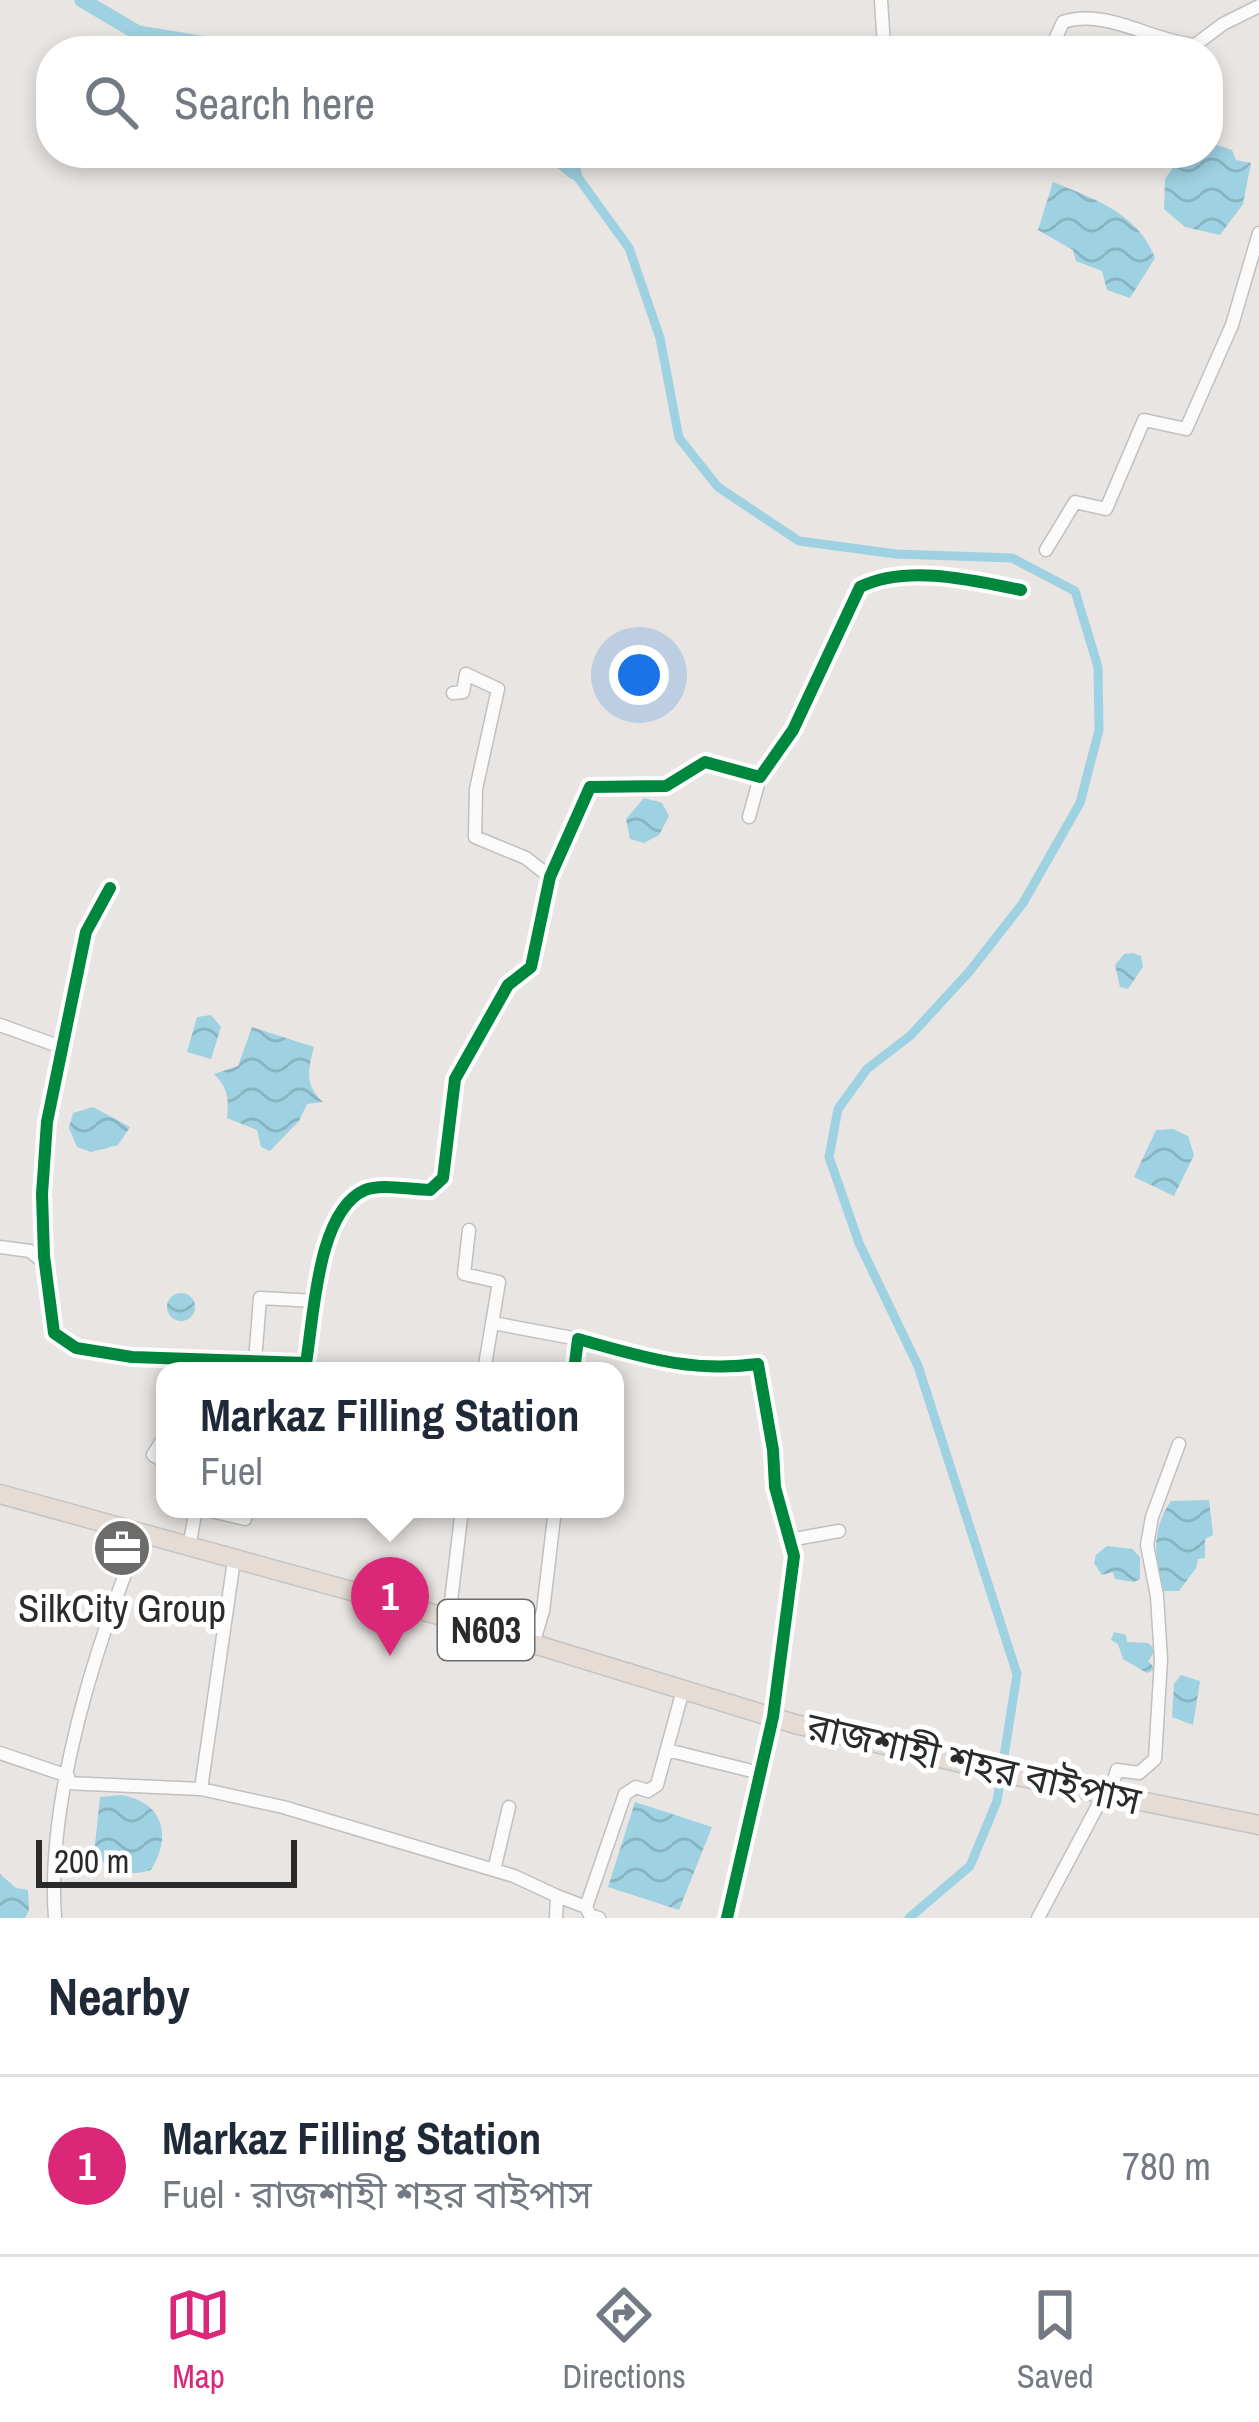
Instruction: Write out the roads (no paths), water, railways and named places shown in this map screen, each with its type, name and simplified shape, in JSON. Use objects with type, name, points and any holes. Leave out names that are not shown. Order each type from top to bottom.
[{"type":"highway","name":"রাজশাহী শহর বাইপাস","points":[[0,1494],[449,1618],[773,1717],[1017,1776],[1259,1825]]},
{"type":"street","points":[[881,0],[883,36]]},
{"type":"street","points":[[1207,36],[1259,6]]},
{"type":"street","points":[[1057,36],[1063,22],[1077,17],[1164,36]]},
{"type":"street","points":[[1046,550],[1075,502],[1106,509],[1144,419],[1186,429],[1232,325],[1259,233]]},
{"type":"street","points":[[749,817],[760,777],[793,730],[860,587],[877,579],[910,576],[969,579],[1021,590]]},
{"type":"street","points":[[453,693],[463,692],[466,674],[498,689],[476,789],[476,838],[526,858],[550,877]]},
{"type":"street","points":[[306,1362],[331,1226],[344,1205],[367,1189],[430,1190],[443,1178],[455,1079],[508,985],[531,967],[550,877],[590,787],[666,786],[705,762],[760,777]]},
{"type":"street","points":[[110,888],[86,932],[47,1122],[42,1194],[45,1264],[55,1333],[76,1348],[169,1362]]},
{"type":"street","points":[[0,1025],[61,1047]]},
{"type":"street","points":[[469,1230],[464,1274],[499,1282],[486,1362]]},
{"type":"street","points":[[0,1246],[30,1251],[45,1264]]},
{"type":"street","points":[[255,1361],[260,1298],[316,1300]]},
{"type":"street","points":[[493,1323],[578,1339],[676,1366],[723,1369],[758,1364],[775,1487],[794,1556],[773,1717],[727,1918]]},
{"type":"street","points":[[575,1362],[578,1339]]},
{"type":"street","points":[[239,1362],[280,1362]]},
{"type":"street","points":[[1038,1918],[1117,1770],[1139,1773],[1155,1759],[1161,1659],[1148,1545],[1152,1517],[1180,1444]]},
{"type":"street","points":[[188,1547],[196,1518]]},
{"type":"street","points":[[449,1618],[461,1518]]},
{"type":"street","points":[[533,1644],[543,1610],[554,1518]]},
{"type":"street","points":[[789,1540],[839,1531]]},
{"type":"street","points":[[55,1918],[53,1857],[67,1779],[99,1641],[141,1534]]},
{"type":"street","points":[[201,1789],[234,1560]]},
{"type":"street","points":[[586,1907],[625,1794],[636,1786],[653,1790],[683,1690]]},
{"type":"street","points":[[667,1750],[760,1773]]},
{"type":"street","points":[[0,1753],[67,1779],[201,1789],[283,1807],[494,1870],[586,1907],[598,1918]]},
{"type":"street","points":[[494,1870],[509,1807]]},
{"type":"street","points":[[556,1896],[556,1918]]},
{"type":"water","points":[[1223,147],[1232,150],[1236,160],[1251,163],[1243,204],[1220,235],[1185,227],[1164,209],[1165,179],[1173,168],[1223,168]]},
{"type":"water","points":[[1053,182],[1113,210],[1147,243],[1155,258],[1130,298],[1107,290],[1102,271],[1076,261],[1073,250],[1038,230]]},
{"type":"water","points":[[644,798],[662,803],[669,816],[659,835],[644,843],[630,839],[626,819]]},
{"type":"water","points":[[1124,954],[1141,956],[1143,967],[1128,989],[1120,987],[1115,965]]},
{"type":"water","points":[[211,1015],[221,1027],[211,1059],[187,1052],[197,1017]]},
{"type":"water","points":[[252,1027],[314,1047],[309,1076],[323,1102],[307,1104],[299,1121],[270,1151],[261,1147],[257,1130],[227,1118],[227,1094],[214,1074],[238,1066]]},
{"type":"water","points":[[93,1107],[130,1127],[118,1145],[91,1152],[77,1147],[69,1128],[73,1113]]},
{"type":"water","points":[[1173,1129],[1188,1136],[1194,1155],[1174,1196],[1134,1177],[1156,1130]]},
{"type":"water","points":[[181,1293],[191,1297],[195,1307],[191,1317],[181,1321],[171,1317],[167,1307],[171,1297]]},
{"type":"water","points":[[1209,1500],[1213,1535],[1205,1539],[1205,1558],[1198,1559],[1179,1591],[1164,1591],[1156,1545],[1165,1512],[1171,1501]]},
{"type":"water","points":[[1107,1546],[1132,1549],[1140,1557],[1140,1579],[1115,1579],[1113,1572],[1102,1575],[1094,1563]]},
{"type":"water","points":[[1114,1632],[1126,1635],[1127,1642],[1148,1643],[1156,1650],[1148,1661],[1156,1669],[1147,1673],[1123,1659],[1118,1644],[1111,1640]]},
{"type":"water","points":[[1181,1675],[1200,1681],[1193,1725],[1172,1717],[1174,1684]]},
{"type":"water","points":[[121,1795],[147,1805],[160,1822],[161,1845],[151,1870],[120,1872],[94,1854],[100,1797]]},
{"type":"water","points":[[635,1802],[712,1827],[679,1910],[608,1887]]},
{"type":"water","points":[[0,1874],[16,1888],[28,1890],[25,1918],[0,1918]]},
{"type":"waterway","points":[[82,0],[138,33],[156,36]]},
{"type":"waterway","points":[[569,168],[574,172]]},
{"type":"waterway","points":[[574,172],[629,248],[660,338],[679,438],[718,487],[799,541],[896,554],[1012,558],[1075,591],[1098,667],[1099,730],[1080,803],[1023,903],[969,972],[911,1035],[867,1069],[838,1109],[829,1157],[859,1243],[918,1366],[1017,1674],[997,1801],[970,1866],[909,1918]]},
{"type":"place","name":"SilkCity Group","points":[[122,1548]]},
{"type":"place","name":"Markaz Filling Station","points":[[390,1656]]}]
